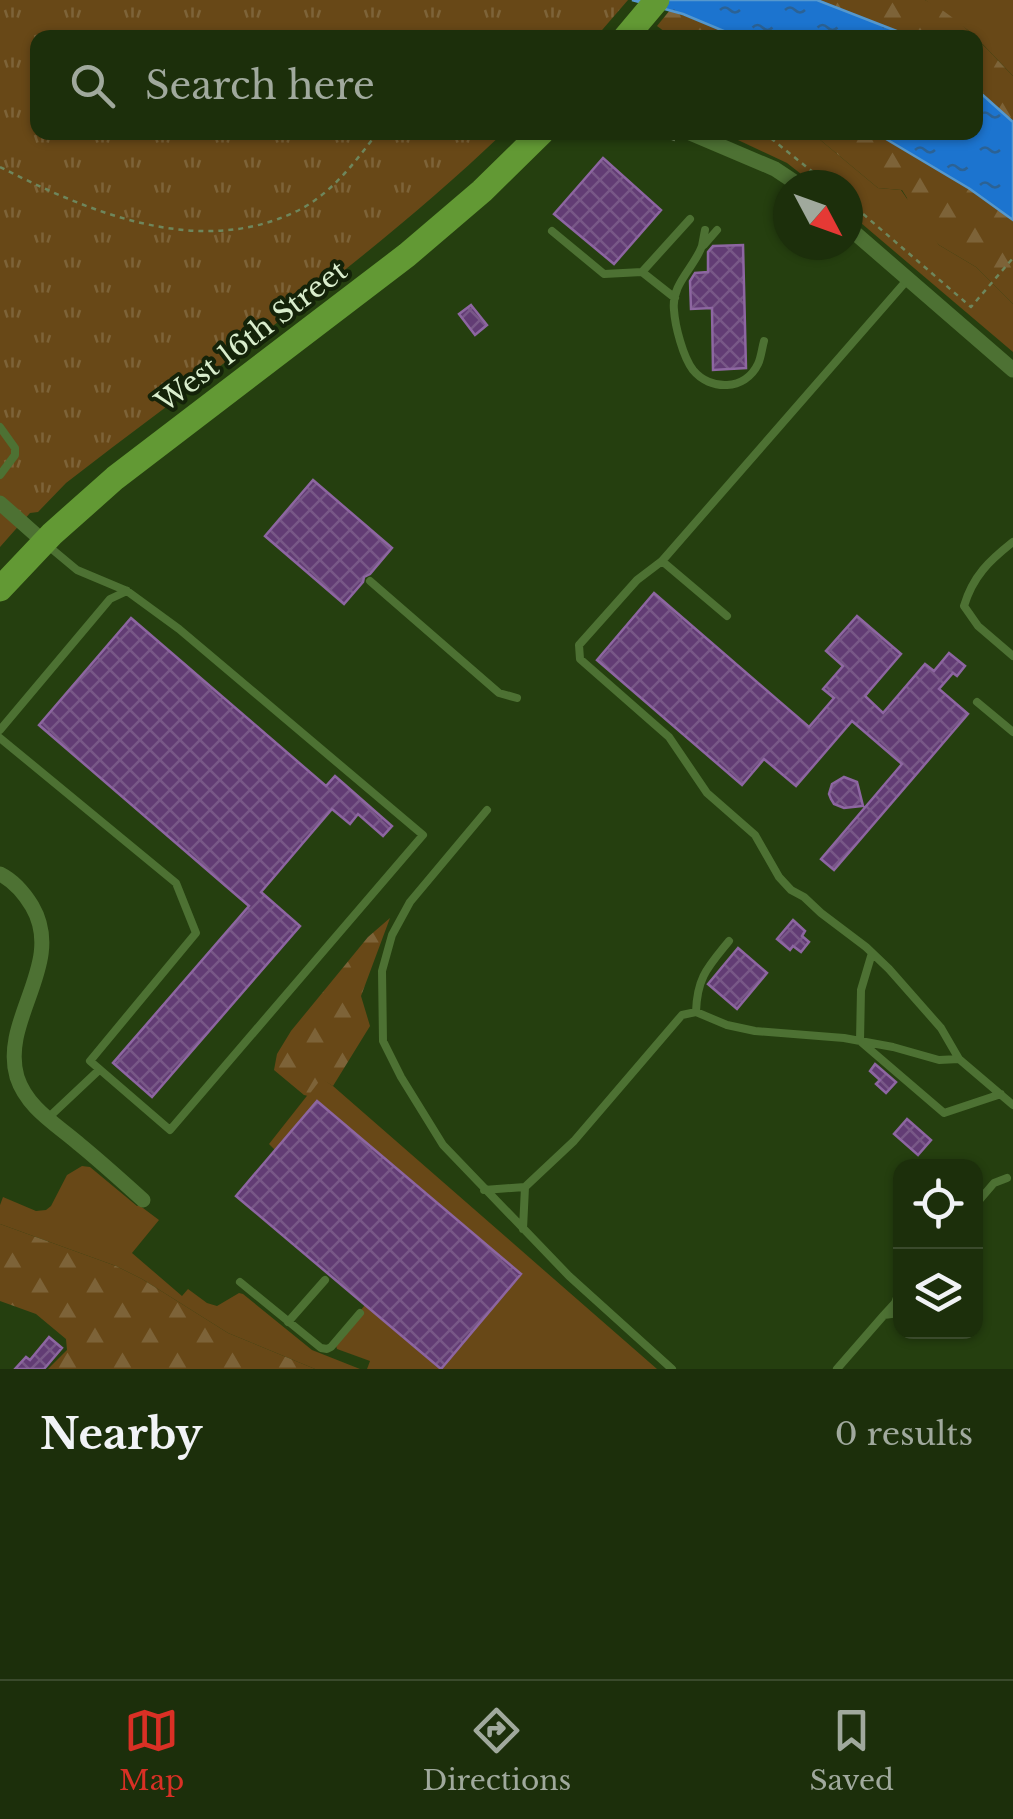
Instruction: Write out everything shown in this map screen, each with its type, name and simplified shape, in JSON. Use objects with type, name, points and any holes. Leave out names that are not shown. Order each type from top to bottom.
[{"type":"main road","points":[[632,30],[657,0]]},
{"type":"main road","name":"West 16th Street","points":[[0,590],[44,542],[123,471],[407,255],[534,140]]},
{"type":"street","points":[[692,140],[774,170]]},
{"type":"street","points":[[863,241],[1013,370]]},
{"type":"street","points":[[0,503],[44,542]]},
{"type":"street","points":[[0,874],[24,895],[40,927],[41,956],[13,1055],[25,1095],[143,1200]]},
{"type":"lane","points":[[642,272],[690,219]]},
{"type":"lane","points":[[702,248],[704,230]]},
{"type":"lane","points":[[717,230],[682,278],[673,304],[676,329],[690,367],[715,385],[731,385],[745,380],[758,364],[764,341]]},
{"type":"lane","points":[[552,231],[604,274],[642,272],[675,298]]},
{"type":"lane","points":[[908,279],[662,561],[637,580],[579,645],[580,660],[669,737],[706,793],[755,835],[791,890],[872,953],[941,1028],[960,1059],[1013,1104]]},
{"type":"lane","points":[[0,428],[16,455],[0,474]]},
{"type":"lane","points":[[0,738],[176,882],[196,933],[90,1061],[170,1130],[424,835],[127,590],[77,570],[44,542]]},
{"type":"lane","points":[[1013,542],[970,585],[964,606],[978,626],[1013,656]]},
{"type":"lane","points":[[662,561],[727,616]]},
{"type":"lane","points":[[370,581],[499,694],[516,698]]},
{"type":"lane","points":[[0,730],[110,598],[127,590]]},
{"type":"lane","points":[[977,702],[1013,732]]},
{"type":"lane","points":[[486,810],[410,902],[392,935],[382,970],[384,1040],[401,1077],[443,1145],[570,1276],[672,1369]]},
{"type":"lane","points":[[696,1012],[696,992],[702,974],[729,941]]},
{"type":"lane","points":[[860,1041],[861,990],[872,953]]},
{"type":"lane","points":[[484,1190],[525,1187],[574,1140],[682,1015],[696,1012],[755,1031],[860,1041],[939,1060],[960,1059]]},
{"type":"lane","points":[[860,1041],[944,1112],[1001,1094]]},
{"type":"lane","points":[[48,1118],[100,1070]]},
{"type":"lane","points":[[983,1195],[994,1182],[1011,1179]]},
{"type":"lane","points":[[523,1229],[525,1187]]},
{"type":"lane","points":[[288,1322],[325,1280]]},
{"type":"lane","points":[[240,1282],[327,1350],[360,1313]]},
{"type":"lane","points":[[837,1369],[893,1304]]},
{"type":"lane","points":[[884,1314],[893,1313]]},
{"type":"path","points":[[0,167],[44,190],[134,222],[172,230],[215,231],[252,226],[296,211],[343,178],[372,140]]},
{"type":"path","points":[[773,140],[810,170]]},
{"type":"path","points":[[863,214],[971,307],[1013,258]]},
{"type":"green space","points":[[0,0],[628,0],[602,30],[30,30],[30,140],[495,140],[398,226],[289,314],[66,483],[38,512],[30,513],[0,547]]},
{"type":"green space","points":[[817,0],[925,0],[967,30],[894,30]]},
{"type":"green space","points":[[925,0],[1013,0],[1013,76],[983,45],[983,30],[968,30]]},
{"type":"green space","points":[[670,10],[720,30],[662,30],[657,26]]},
{"type":"green space","points":[[983,45],[1013,76],[1013,122],[983,95]]},
{"type":"green space","points":[[738,140],[820,140],[856,170],[796,170]]},
{"type":"green space","points":[[820,140],[888,140],[1013,220],[1013,304],[976,267],[939,245],[909,210],[902,190],[878,188],[863,176],[863,170],[856,170]]},
{"type":"green space","points":[[863,176],[878,188],[901,190],[939,245],[976,267],[1013,304],[1013,352],[863,225]]},
{"type":"green space","points":[[390,918],[361,996],[370,1026],[333,1086],[321,1079],[308,1096],[304,1095],[274,1070],[277,1054],[291,1031],[368,937]]},
{"type":"green space","points":[[321,1078],[657,1369],[440,1369],[521,1274],[317,1101],[275,1150],[269,1144]]},
{"type":"green space","points":[[82,1166],[90,1167],[159,1220],[132,1253],[182,1296],[188,1289],[217,1306],[243,1294],[312,1350],[360,1369],[315,1369],[228,1333],[116,1266],[0,1224],[3,1197],[36,1211],[46,1210],[67,1175]]},
{"type":"green space","points":[[0,1224],[116,1266],[228,1333],[315,1369],[48,1369],[67,1350],[66,1339],[36,1314],[0,1301]]},
{"type":"green space","points":[[365,1305],[440,1369],[367,1369],[370,1361],[336,1346],[339,1336]]},
{"type":"water","points":[[632,0],[817,0],[894,30],[721,30]]},
{"type":"water","points":[[983,95],[1013,122],[1013,220],[888,140],[983,140]]},
{"type":"building","points":[[603,158],[661,210],[614,264],[554,214]]},
{"type":"building","points":[[743,245],[746,368],[713,370],[712,308],[691,309],[690,281],[695,273],[708,272],[708,252],[713,246]]},
{"type":"building","points":[[471,305],[487,325],[475,335],[459,314]]},
{"type":"building","points":[[313,480],[392,548],[344,604],[265,536]]},
{"type":"building","points":[[654,593],[809,727],[834,698],[823,689],[843,666],[826,651],[857,616],[901,654],[865,696],[883,713],[925,664],[934,671],[949,653],[965,666],[939,689],[968,714],[834,870],[821,859],[902,764],[852,721],[796,786],[764,759],[742,785],[597,660]]},
{"type":"building","points":[[131,618],[326,786],[335,776],[392,826],[383,836],[358,814],[350,824],[332,809],[261,892],[300,926],[152,1097],[113,1063],[249,906],[39,725]]},
{"type":"building","points":[[844,777],[857,782],[863,806],[844,808],[834,804],[829,794],[832,784]]},
{"type":"building","points":[[793,920],[805,931],[802,936],[809,942],[801,952],[793,946],[790,950],[777,939]]},
{"type":"building","points":[[738,948],[767,973],[737,1009],[708,984]]},
{"type":"building","points":[[875,1064],[896,1082],[886,1093],[870,1071]]},
{"type":"building","points":[[317,1101],[521,1274],[441,1369],[236,1196]]},
{"type":"building","points":[[907,1119],[931,1140],[918,1155],[894,1134]]},
{"type":"building","points":[[49,1337],[62,1348],[44,1369],[15,1369],[26,1357],[30,1360]]}]
